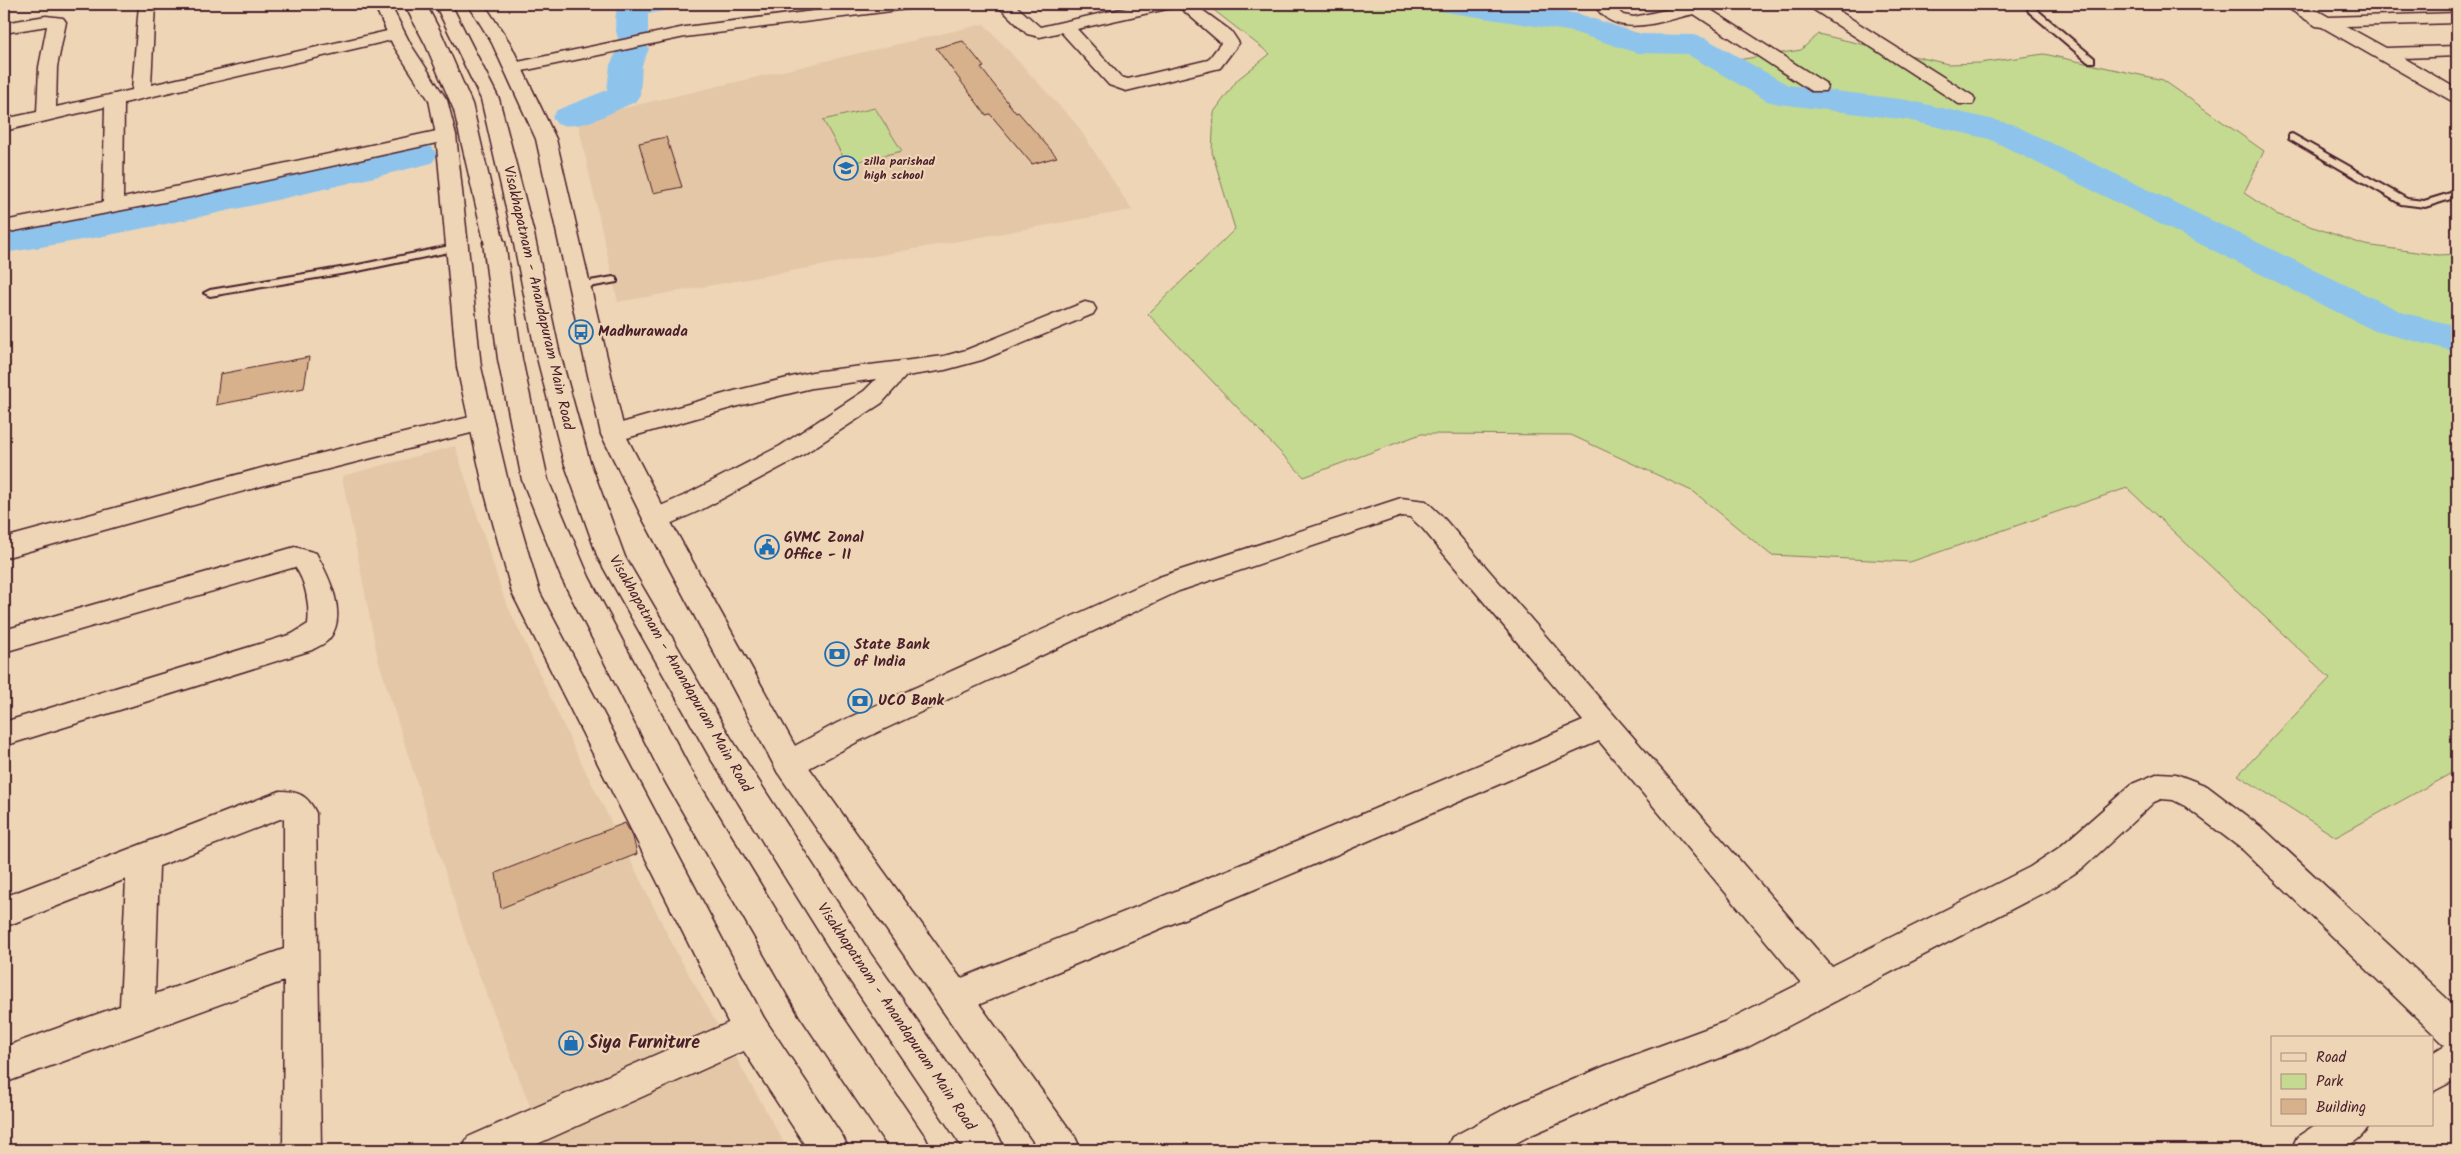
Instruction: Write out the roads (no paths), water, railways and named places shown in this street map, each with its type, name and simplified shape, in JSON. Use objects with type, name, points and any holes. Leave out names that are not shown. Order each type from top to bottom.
[{"type":"street","points":[[141,94],[147,4]]},
{"type":"street","name":"Visakhapatnam - Anandapuram Main Road","points":[[415,4],[434,40],[463,107],[494,242],[510,359],[535,480],[575,577],[682,783],[813,1004],[912,1150]]},
{"type":"street","points":[[4,125],[141,94],[430,4]]},
{"type":"street","name":"Visakhapatnam - Anandapuram Main Road","points":[[442,4],[490,99],[523,237],[547,350],[576,460],[612,558],[730,764],[858,964],[986,1150]]},
{"type":"street","points":[[476,4],[501,42],[546,139],[578,286],[614,434],[656,519],[789,764],[1062,1150]]},
{"type":"street","points":[[513,68],[685,32],[907,4]]},
{"type":"street","points":[[1004,4],[1033,30],[1040,32],[1165,4]]},
{"type":"street","points":[[1066,27],[1115,81],[1126,85],[1136,84],[1214,64],[1230,43],[1225,35],[1184,4]]},
{"type":"street","points":[[1602,4],[1617,19],[1634,22],[1706,6],[1818,87]]},
{"type":"street","points":[[1817,4],[1966,100]]},
{"type":"street","points":[[2294,4],[2322,22],[2457,96]]},
{"type":"street","points":[[388,18],[438,100],[446,135],[459,247],[469,367],[496,490],[526,593],[751,1030],[830,1150]]},
{"type":"street","points":[[2322,22],[2457,18]]},
{"type":"street","points":[[4,28],[46,20],[57,22],[48,68],[46,116]]},
{"type":"street","points":[[2380,54],[2457,51]]},
{"type":"street","points":[[113,206],[115,100]]},
{"type":"street","points":[[4,226],[199,189],[446,135]]},
{"type":"street","points":[[614,434],[812,380],[945,363],[974,355],[1085,309]]},
{"type":"street","points":[[656,519],[692,503],[789,452],[873,397],[898,370]]},
{"type":"street","points":[[4,548],[269,475],[482,422]]},
{"type":"street","points":[[789,764],[848,732],[1021,654],[1169,584],[1401,507],[1417,508],[1432,522],[1827,987]]},
{"type":"street","points":[[4,641],[276,560],[295,557],[306,560],[312,568],[324,618],[319,631],[296,644],[4,735]]},
{"type":"street","points":[[954,998],[1296,857],[1605,725]]},
{"type":"street","points":[[1464,1150],[1518,1122],[1618,1079],[1733,1036],[2042,877],[2072,857],[2143,793],[2159,786],[2176,787],[2196,796],[2254,840],[2313,893],[2457,1032]]},
{"type":"street","points":[[4,912],[261,811],[280,805],[293,805],[300,812],[302,1150]]},
{"type":"street","points":[[137,1017],[143,858]]},
{"type":"street","points":[[4,1065],[300,958]]},
{"type":"street","points":[[481,1150],[751,1030]]},
{"type":"street","points":[[2310,1150],[2348,1126]]},
{"type":"lane","points":[[2030,4],[2032,10],[2091,60]]},
{"type":"lane","points":[[2292,137],[2405,202],[2426,204],[2457,194]]},
{"type":"lane","points":[[210,293],[358,268],[459,247]]},
{"type":"lane","points":[[578,286],[613,280]]},
{"type":"waterway","points":[[632,36],[632,8],[652,4]]},
{"type":"waterway","points":[[1452,4],[1579,23],[1637,43],[1694,45],[1779,94],[1907,110],[2000,131],[2390,322],[2457,339]]},
{"type":"waterway","points":[[569,117],[623,95],[626,65],[633,49]]},
{"type":"waterway","points":[[4,241],[163,213],[273,190],[419,155]]},
{"type":"place","name":"zilla parishad high school","points":[[846,168]]},
{"type":"place","name":"Madhurawada","points":[[581,332]]},
{"type":"place","name":"GVMC Zonal Office - II","points":[[767,547]]},
{"type":"place","name":"State Bank of India","points":[[837,654]]},
{"type":"place","name":"UCO Bank","points":[[860,701]]},
{"type":"place","name":"Siya Furniture","points":[[571,1043]]}]
